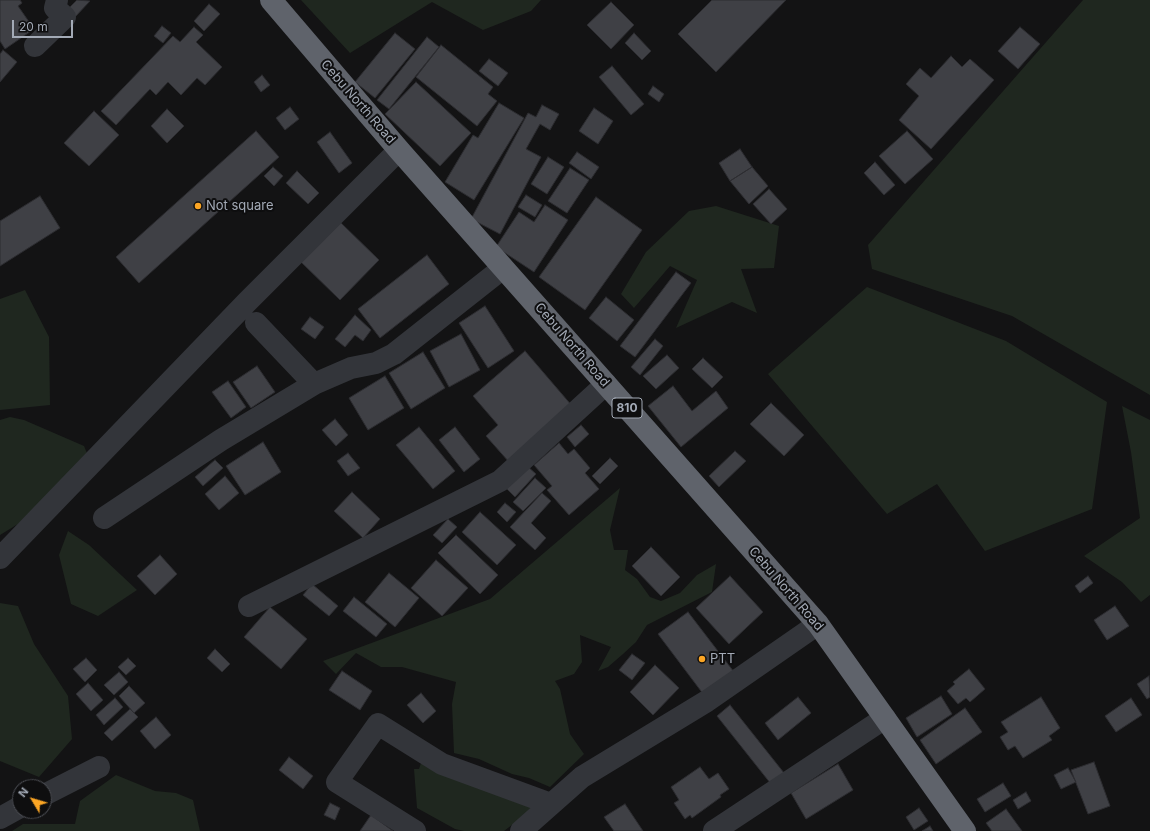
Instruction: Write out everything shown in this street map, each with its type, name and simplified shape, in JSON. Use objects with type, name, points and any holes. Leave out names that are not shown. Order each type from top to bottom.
[{"type":"highway","name":"Cebu North Road","points":[[271,0],[399,150],[818,624],[965,831]]},
{"type":"street","points":[[35,46],[65,17],[54,8],[57,0]]},
{"type":"street","points":[[0,558],[248,302],[399,150]]},
{"type":"street","points":[[104,518],[221,440],[314,384],[351,368],[376,363],[394,354],[503,268]]},
{"type":"street","points":[[256,323],[314,384]]},
{"type":"street","points":[[249,606],[500,481],[606,384]]},
{"type":"street","points":[[521,831],[582,777],[706,701],[818,624]]},
{"type":"street","points":[[714,831],[884,718]]},
{"type":"street","points":[[415,831],[337,782],[378,724],[442,764],[551,804]]},
{"type":"street","points":[[52,791],[100,767]]},
{"type":"street","points":[[0,818],[12,811]]},
{"type":"shaded area","points":[[301,0],[541,0],[531,11],[483,30],[432,2],[350,53]]},
{"type":"shaded area","points":[[1083,0],[1150,0],[1150,395],[1012,316],[872,269],[868,245]]},
{"type":"shaded area","points":[[716,206],[779,226],[774,268],[741,269],[757,313],[732,302],[676,328],[697,280],[670,266],[634,308],[621,294],[646,252],[689,211]]},
{"type":"shaded area","points":[[867,287],[1006,341],[1107,402],[1092,509],[985,551],[937,484],[887,514],[768,374]]},
{"type":"shaded area","points":[[25,290],[49,337],[50,405],[0,410],[0,299]]},
{"type":"shaded area","points":[[1122,406],[1150,420],[1150,595],[1141,602],[1122,582],[1084,556],[1140,518],[1131,452]]},
{"type":"shaded area","points":[[10,417],[24,420],[84,446],[91,463],[31,516],[0,535],[0,420]]},
{"type":"shaded area","points":[[620,488],[610,530],[614,550],[628,550],[625,570],[637,579],[650,597],[661,601],[680,593],[697,575],[716,564],[712,592],[647,625],[636,642],[608,667],[598,671],[611,647],[580,635],[582,662],[574,674],[555,681],[560,689],[570,734],[584,754],[550,787],[529,778],[512,774],[479,759],[454,753],[452,704],[456,682],[402,667],[381,667],[356,653],[336,674],[323,661],[490,599]]},
{"type":"shaded area","points":[[68,531],[89,545],[137,590],[98,616],[71,604],[59,555]]},
{"type":"shaded area","points":[[0,603],[18,606],[34,644],[68,696],[72,739],[39,777],[0,761]]},
{"type":"shaded area","points":[[422,760],[538,805],[504,831],[464,831],[455,829],[417,808],[414,769],[419,769]]},
{"type":"shaded area","points":[[116,775],[155,791],[176,793],[193,800],[200,831],[12,831],[23,824],[75,824],[80,801]]},
{"type":"building","points":[[0,0],[20,0],[22,3],[18,6],[34,29],[5,49],[0,41]]},
{"type":"building","points":[[77,0],[90,1],[75,17],[67,10]]},
{"type":"building","points":[[712,0],[786,0],[716,72],[678,34]]},
{"type":"building","points":[[611,2],[634,25],[611,49],[587,25]]},
{"type":"building","points":[[209,4],[220,14],[204,31],[194,21]]},
{"type":"building","points":[[162,26],[171,33],[163,43],[154,36]]},
{"type":"building","points":[[194,27],[203,35],[196,42],[222,67],[205,85],[197,78],[181,95],[168,82],[156,95],[150,89],[116,125],[101,111],[173,36],[180,42]]},
{"type":"building","points":[[1020,27],[1040,44],[1018,69],[998,51]]},
{"type":"building","points":[[395,33],[415,49],[375,98],[355,82]]},
{"type":"building","points":[[634,33],[651,51],[642,60],[625,43]]},
{"type":"building","points":[[427,37],[439,47],[389,109],[377,100]]},
{"type":"building","points":[[441,45],[493,87],[488,94],[497,101],[477,126],[416,77]]},
{"type":"building","points":[[3,50],[17,62],[0,82],[0,54]]},
{"type":"building","points":[[951,56],[962,67],[970,59],[994,80],[931,149],[899,120],[919,96],[906,84],[920,68],[931,78]]},
{"type":"building","points":[[489,59],[508,73],[498,86],[479,71]]},
{"type":"building","points":[[612,66],[644,104],[631,115],[599,77]]},
{"type":"building","points":[[262,75],[270,85],[261,92],[254,82]]},
{"type":"building","points":[[416,82],[471,133],[440,166],[385,114]]},
{"type":"building","points":[[653,86],[664,94],[659,102],[648,94]]},
{"type":"building","points":[[499,103],[524,118],[474,200],[445,182],[473,135],[478,138]]},
{"type":"building","points":[[542,105],[559,114],[550,130],[540,124],[526,149],[541,157],[500,234],[471,219],[528,113],[536,117]]},
{"type":"building","points":[[290,107],[299,119],[285,130],[276,118]]},
{"type":"building","points":[[594,108],[613,121],[598,144],[579,131]]},
{"type":"building","points":[[167,109],[184,126],[167,143],[151,126]]},
{"type":"building","points":[[94,111],[119,135],[89,166],[64,143]]},
{"type":"building","name":"Not square","points":[[256,131],[279,157],[139,283],[116,257]]},
{"type":"building","points":[[907,131],[933,159],[905,184],[879,156]]},
{"type":"building","points":[[330,132],[352,163],[339,173],[317,142]]},
{"type":"building","points":[[740,149],[752,167],[730,181],[719,163]]},
{"type":"building","points":[[577,152],[599,167],[591,179],[569,163]]},
{"type":"building","points":[[548,157],[564,167],[547,194],[531,184]]},
{"type":"building","points":[[875,162],[895,185],[884,195],[864,173]]},
{"type":"building","points":[[273,167],[283,176],[274,186],[264,176]]},
{"type":"building","points":[[752,167],[768,186],[749,204],[730,181]]},
{"type":"building","points":[[570,168],[589,180],[567,213],[548,201]]},
{"type":"building","points":[[297,171],[319,193],[308,204],[286,183]]},
{"type":"building","points":[[769,189],[787,209],[771,224],[753,204]]},
{"type":"building","points":[[526,195],[542,205],[535,217],[518,207]]},
{"type":"building","points":[[40,196],[60,228],[0,266],[0,221]]},
{"type":"building","points":[[596,197],[642,230],[585,310],[539,277]]},
{"type":"building","points":[[545,205],[568,220],[534,272],[496,247],[519,212],[534,222]]},
{"type":"building","points":[[339,221],[379,260],[340,300],[300,261]]},
{"type":"building","points":[[427,255],[449,284],[380,338],[358,309]]},
{"type":"building","points":[[676,272],[691,283],[635,357],[620,346]]},
{"type":"building","points":[[606,297],[634,320],[617,341],[589,318]]},
{"type":"building","points":[[485,306],[514,351],[488,368],[459,323]]},
{"type":"building","points":[[355,315],[371,330],[363,341],[355,335],[345,347],[335,339]]},
{"type":"building","points":[[310,317],[324,327],[315,339],[301,329]]},
{"type":"building","points":[[461,334],[480,370],[449,387],[430,351]]},
{"type":"building","points":[[655,339],[663,346],[640,375],[631,367]]},
{"type":"building","points":[[525,351],[573,407],[509,462],[486,436],[498,425],[473,396]]},
{"type":"building","points":[[423,352],[445,388],[411,409],[389,373]]},
{"type":"building","points":[[667,355],[679,368],[656,389],[643,376]]},
{"type":"building","points":[[703,358],[723,377],[712,388],[692,369]]},
{"type":"building","points":[[257,366],[275,392],[251,408],[233,382]]},
{"type":"building","points":[[385,376],[404,408],[368,430],[349,398]]},
{"type":"building","points":[[228,381],[246,407],[231,418],[212,392]]},
{"type":"building","points":[[673,386],[692,411],[716,391],[728,408],[681,447],[648,406]]},
{"type":"building","points":[[771,403],[804,435],[784,456],[750,424]]},
{"type":"building","points":[[335,419],[348,435],[336,446],[322,430]]},
{"type":"building","points":[[581,425],[589,434],[575,447],[567,437]]},
{"type":"building","points":[[419,427],[455,471],[433,489],[396,445]]},
{"type":"building","points":[[455,427],[480,459],[464,472],[439,440]]},
{"type":"building","points":[[263,442],[281,472],[245,495],[226,466]]},
{"type":"building","points":[[559,443],[568,454],[574,449],[590,468],[585,473],[599,489],[569,515],[547,490],[552,486],[534,465]]},
{"type":"building","points":[[735,451],[746,461],[719,487],[709,476]]},
{"type":"building","points":[[348,453],[360,468],[348,476],[337,461]]},
{"type":"building","points":[[610,458],[618,466],[600,484],[592,476]]},
{"type":"building","points":[[215,460],[223,468],[203,486],[195,477]]},
{"type":"building","points":[[526,465],[536,474],[515,497],[505,487]]},
{"type":"building","points":[[225,476],[239,493],[219,510],[205,494]]},
{"type":"building","points":[[535,478],[546,488],[523,511],[513,502]]},
{"type":"building","points":[[352,492],[380,519],[363,538],[334,511]]},
{"type":"building","points":[[542,493],[551,501],[531,523],[546,538],[535,550],[510,527]]},
{"type":"building","points":[[505,503],[516,512],[507,522],[497,512]]},
{"type":"building","points":[[480,512],[516,545],[497,565],[462,532]]},
{"type":"building","points":[[448,519],[457,527],[442,543],[433,535]]},
{"type":"building","points":[[456,535],[498,575],[480,594],[438,553]]},
{"type":"building","points":[[651,547],[680,577],[661,596],[632,566]]},
{"type":"building","points":[[160,555],[177,574],[155,595],[137,576]]},
{"type":"building","points":[[436,560],[468,588],[442,616],[411,588]]},
{"type":"building","points":[[389,573],[419,598],[395,627],[365,602]]},
{"type":"building","points":[[730,576],[763,612],[729,644],[696,608]]},
{"type":"building","points":[[1088,576],[1093,583],[1080,593],[1075,586]]},
{"type":"building","points":[[312,584],[338,606],[329,616],[303,595]]},
{"type":"building","points":[[354,597],[387,624],[376,637],[343,611]]},
{"type":"building","points":[[1115,606],[1129,626],[1107,640],[1094,620]]},
{"type":"building","points":[[270,607],[307,639],[281,669],[244,637]]},
{"type":"building","points":[[688,612],[734,672],[704,695],[658,634]]},
{"type":"building","points":[[215,649],[230,664],[222,672],[207,658]]},
{"type":"building","points":[[632,654],[645,663],[632,680],[619,670]]},
{"type":"building","points":[[86,658],[97,670],[85,682],[73,669]]},
{"type":"building","points":[[128,658],[136,666],[126,675],[118,667]]},
{"type":"building","points":[[655,665],[679,688],[653,715],[630,692]]},
{"type":"building","points":[[969,669],[985,689],[970,702],[966,698],[958,704],[947,691],[955,684],[953,682]]},
{"type":"building","points":[[342,671],[372,691],[360,710],[329,690]]},
{"type":"building","points":[[119,672],[128,682],[114,695],[104,685]]},
{"type":"building","points":[[1149,676],[1150,697],[1147,699],[1137,684]]},
{"type":"building","points":[[88,683],[103,700],[91,711],[76,694]]},
{"type":"building","points":[[129,686],[145,703],[134,713],[119,696]]},
{"type":"building","points":[[421,693],[436,711],[423,723],[407,705]]},
{"type":"building","points":[[941,696],[952,714],[917,737],[906,718]]},
{"type":"building","points":[[798,697],[811,713],[778,740],[765,723]]},
{"type":"building","points":[[1041,697],[1060,728],[1049,736],[1052,740],[1023,758],[1015,746],[1008,750],[1000,737],[1008,732],[1001,722]]},
{"type":"building","points":[[115,698],[123,707],[104,725],[96,715]]},
{"type":"building","points":[[1131,698],[1142,715],[1116,732],[1105,716]]},
{"type":"building","points":[[730,705],[788,778],[775,789],[717,716]]},
{"type":"building","points":[[965,708],[982,732],[936,764],[920,740]]},
{"type":"building","points":[[130,709],[138,717],[112,741],[104,733]]},
{"type":"building","points":[[156,717],[171,735],[155,749],[140,731]]},
{"type":"building","points":[[289,757],[313,776],[303,789],[279,770]]},
{"type":"building","points":[[1094,762],[1110,806],[1088,814],[1071,770]]},
{"type":"building","points":[[838,764],[853,790],[806,819],[791,793]]},
{"type":"building","points":[[700,767],[709,779],[718,773],[729,789],[720,795],[721,797],[692,818],[690,815],[685,819],[674,803],[679,800],[671,787]]},
{"type":"building","points":[[1068,768],[1076,782],[1061,789],[1054,775]]},
{"type":"building","points":[[1003,783],[1011,796],[985,812],[977,799]]},
{"type":"building","points":[[1026,792],[1031,801],[1018,809],[1013,800]]},
{"type":"building","points":[[330,803],[340,808],[335,820],[324,815]]},
{"type":"building","points":[[625,804],[643,831],[614,831],[604,817]]},
{"type":"building","points":[[919,808],[928,821],[914,830],[906,817]]},
{"type":"building","points":[[1006,809],[1022,831],[992,831],[986,823]]},
{"type":"building","points":[[371,815],[393,831],[360,831]]},
{"type":"building","points":[[930,826],[933,831],[922,831]]},
{"type":"place","name":"Not square","points":[[198,206]]},
{"type":"place","name":"PTT","points":[[702,659]]}]
